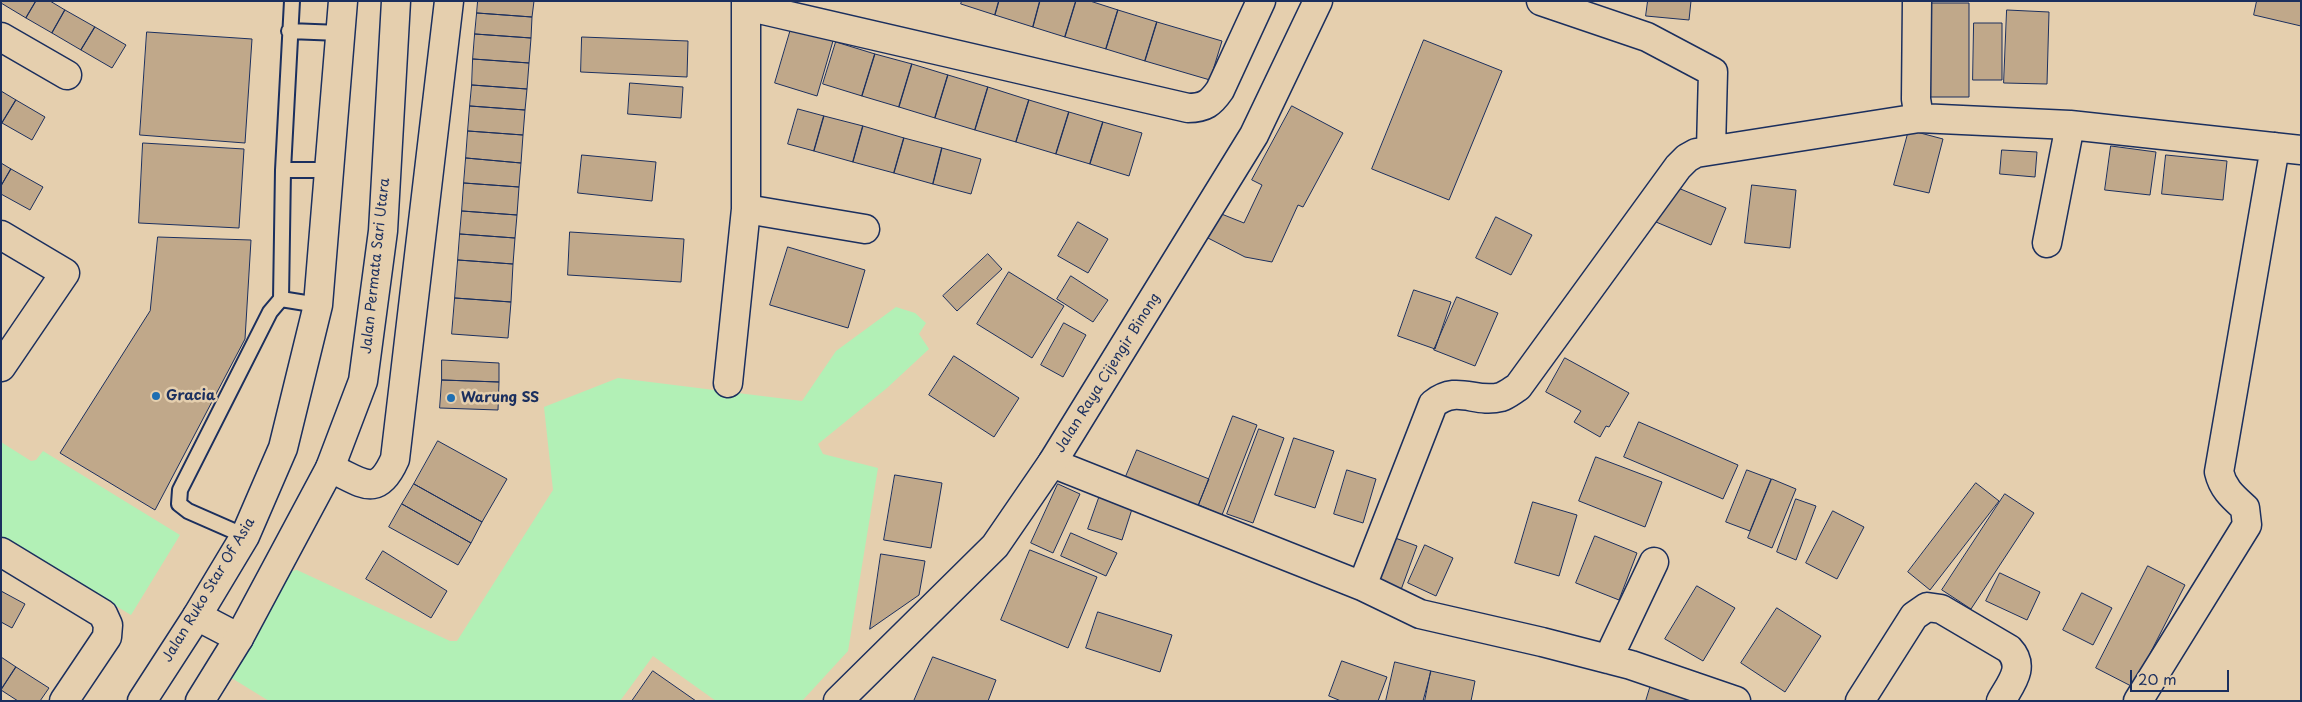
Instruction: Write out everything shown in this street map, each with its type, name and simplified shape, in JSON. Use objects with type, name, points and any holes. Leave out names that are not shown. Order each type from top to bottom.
[{"type":"street","points":[[318,305],[343,1]]},
{"type":"street","name":"Jalan Permata Sari Utara","points":[[240,638],[316,490],[330,468],[363,381],[383,231],[396,1]]},
{"type":"street","points":[[330,468],[368,485],[379,483],[388,475],[395,460],[449,1]]},
{"type":"street","points":[[728,383],[746,209],[746,4],[1188,108],[1200,108],[1211,103],[1220,90],[1261,1]]},
{"type":"street","name":"Jalan Raya Cijengir Binong","points":[[838,701],[995,546],[1052,463],[1254,135],[1318,1]]},
{"type":"street","points":[[1542,1],[1603,20],[1647,37],[1713,72],[1711,149]]},
{"type":"street","points":[[1917,1],[1916,98],[1919,118]]},
{"type":"street","points":[[1,37],[67,75]]},
{"type":"street","points":[[1362,586],[1433,404],[1444,396],[1456,394],[1489,399],[1503,397],[1518,387],[1678,168],[1687,158],[1696,153],[1711,149],[1919,118],[2070,126],[2288,148],[2219,472],[2221,482],[2227,492],[2245,508],[2247,525],[2138,701]]},
{"type":"street","points":[[2047,243],[2070,126]]},
{"type":"street","points":[[746,209],[865,229]]},
{"type":"street","points":[[1,234],[65,272],[1,367]]},
{"type":"street","name":"Jalan Ruko Star Of Asia","points":[[142,701],[197,616],[245,536],[283,448],[318,305]]},
{"type":"street","points":[[1052,463],[1362,586],[1420,614],[1608,659],[1736,701]]},
{"type":"street","points":[[1,552],[103,614],[108,625],[107,637],[64,701]]},
{"type":"street","points":[[1608,659],[1654,562]]},
{"type":"street","points":[[1860,701],[1914,616],[1927,607],[1941,609],[2010,649],[2016,656],[2018,667],[2001,701]]},
{"type":"street","points":[[197,616],[240,638],[200,701]]},
{"type":"lane","points":[[245,536],[188,511],[179,504],[180,490],[270,312],[281,299],[283,170],[292,1]]},
{"type":"lane","points":[[289,31],[340,33]]},
{"type":"lane","points":[[283,170],[329,170]]},
{"type":"lane","points":[[281,299],[318,305]]},
{"type":"green space","points":[[896,307],[915,313],[926,323],[919,334],[929,349],[887,388],[818,444],[823,454],[878,468],[848,651],[802,701],[716,701],[653,656],[620,701],[269,701],[230,677],[287,574],[297,570],[450,641],[457,641],[553,490],[544,407],[618,378],[802,401],[836,351]]},
{"type":"green space","points":[[1,442],[31,461],[36,460],[43,451],[180,535],[131,615],[1,537]]},
{"type":"building","points":[[1,1],[36,1],[26,18],[1,3]]},
{"type":"building","points":[[36,1],[50,1],[65,10],[52,33],[26,18]]},
{"type":"building","points":[[478,1],[534,1],[532,17],[477,13]]},
{"type":"building","points":[[962,1],[999,1],[995,15],[961,4]]},
{"type":"building","points":[[999,1],[1040,1],[1033,27],[995,15]]},
{"type":"building","points":[[1040,1],[1076,1],[1065,37],[1033,27]]},
{"type":"building","points":[[1076,1],[1090,1],[1118,10],[1106,49],[1065,37]]},
{"type":"building","points":[[1648,1],[1691,1],[1689,20],[1646,16]]},
{"type":"building","points":[[2257,1],[2301,1],[2301,26],[2254,15]]},
{"type":"building","points":[[1925,3],[1969,3],[1969,97],[1924,97]]},
{"type":"building","points":[[65,10],[95,27],[81,50],[52,33]]},
{"type":"building","points":[[1118,10],[1157,22],[1145,61],[1106,49]]},
{"type":"building","points":[[2007,10],[2049,12],[2047,84],[2004,83]]},
{"type":"building","points":[[477,13],[532,17],[531,38],[475,34]]},
{"type":"building","points":[[793,22],[835,34],[817,96],[775,83]]},
{"type":"building","points":[[1157,22],[1222,41],[1210,80],[1145,61]]},
{"type":"building","points":[[1974,23],[2002,23],[2002,80],[1973,80]]},
{"type":"building","points":[[95,27],[126,45],[112,68],[81,50]]},
{"type":"building","points":[[147,32],[252,39],[245,143],[140,135]]},
{"type":"building","points":[[475,34],[531,38],[529,63],[473,59]]},
{"type":"building","points":[[582,37],[688,41],[687,77],[581,72]]},
{"type":"building","points":[[1424,40],[1502,71],[1449,200],[1372,169]]},
{"type":"building","points":[[836,42],[875,54],[862,96],[823,84]]},
{"type":"building","points":[[875,54],[912,64],[899,107],[862,96]]},
{"type":"building","points":[[473,59],[529,63],[527,89],[472,85]]},
{"type":"building","points":[[912,64],[948,75],[935,118],[899,107]]},
{"type":"building","points":[[948,75],[988,87],[975,130],[935,118]]},
{"type":"building","points":[[630,83],[683,87],[681,118],[628,114]]},
{"type":"building","points":[[472,85],[527,89],[525,110],[470,106]]},
{"type":"building","points":[[988,87],[1029,100],[1016,142],[975,130]]},
{"type":"building","points":[[1,91],[16,100],[2,123],[1,122]]},
{"type":"building","points":[[16,100],[45,117],[32,140],[2,123]]},
{"type":"building","points":[[1029,100],[1069,112],[1056,154],[1016,142]]},
{"type":"building","points":[[470,106],[525,110],[523,135],[468,131]]},
{"type":"building","points":[[1292,106],[1343,133],[1303,207],[1298,205],[1272,262],[1245,257],[1208,238],[1219,213],[1244,223],[1262,185],[1252,180]]},
{"type":"building","points":[[798,109],[824,116],[814,151],[788,144]]},
{"type":"building","points":[[1069,112],[1103,122],[1090,164],[1056,154]]},
{"type":"building","points":[[824,116],[863,126],[853,162],[814,151]]},
{"type":"building","points":[[1103,122],[1142,133],[1129,176],[1090,164]]},
{"type":"building","points":[[863,126],[904,138],[894,173],[853,162]]},
{"type":"building","points":[[1909,130],[1943,139],[1929,193],[1894,185]]},
{"type":"building","points":[[468,131],[523,135],[521,163],[466,158]]},
{"type":"building","points":[[904,138],[942,148],[933,184],[894,173]]},
{"type":"building","points":[[143,143],[244,149],[239,228],[139,223]]},
{"type":"building","points":[[2111,146],[2156,152],[2150,195],[2105,190]]},
{"type":"building","points":[[942,148],[981,159],[971,194],[933,184]]},
{"type":"building","points":[[2002,150],[2037,152],[2035,177],[2000,174]]},
{"type":"building","points":[[582,155],[656,162],[652,201],[578,193]]},
{"type":"building","points":[[2166,155],[2227,161],[2223,200],[2162,194]]},
{"type":"building","points":[[466,158],[521,163],[519,187],[464,183]]},
{"type":"building","points":[[1,163],[11,169],[1,186]]},
{"type":"building","points":[[11,169],[43,187],[30,210],[1,194],[1,186]]},
{"type":"building","points":[[464,183],[519,187],[517,215],[462,211]]},
{"type":"building","points":[[1671,185],[1726,208],[1711,245],[1656,222]]},
{"type":"building","points":[[1752,185],[1796,190],[1790,248],[1745,243]]},
{"type":"building","points":[[462,211],[517,215],[515,238],[460,234]]},
{"type":"building","points":[[1496,217],[1532,235],[1511,275],[1476,258]]},
{"type":"building","points":[[1078,222],[1108,239],[1088,273],[1058,256]]},
{"type":"building","points":[[570,232],[684,239],[681,282],[568,275]]},
{"type":"building","points":[[460,234],[515,238],[513,264],[458,260]]},
{"type":"building","name":"Gracia","points":[[158,237],[251,240],[245,339],[155,510],[60,453],[150,311]]},
{"type":"building","points":[[788,247],[865,270],[848,328],[770,305]]},
{"type":"building","points":[[988,254],[1002,269],[957,311],[943,296]]},
{"type":"building","points":[[458,260],[513,264],[511,302],[455,298]]},
{"type":"building","points":[[1009,272],[1064,306],[1032,358],[977,324]]},
{"type":"building","points":[[1071,276],[1108,300],[1093,322],[1057,299]]},
{"type":"building","points":[[1414,290],[1451,302],[1435,349],[1398,336]]},
{"type":"building","points":[[1457,297],[1498,313],[1475,366],[1434,350]]},
{"type":"building","points":[[455,298],[511,302],[508,338],[452,334]]},
{"type":"building","points":[[1064,323],[1086,335],[1063,377],[1041,365]]},
{"type":"building","points":[[954,356],[1019,398],[994,437],[929,395]]},
{"type":"building","points":[[1565,358],[1629,393],[1609,427],[1606,426],[1600,437],[1574,422],[1581,411],[1546,392]]},
{"type":"building","points":[[442,360],[499,363],[499,382],[442,380]]},
{"type":"building","points":[[442,380],[499,382],[498,410],[440,408]]},
{"type":"building","points":[[1233,416],[1257,425],[1222,515],[1199,505]]},
{"type":"building","points":[[1639,422],[1738,465],[1723,499],[1624,457]]},
{"type":"building","points":[[1259,429],[1284,438],[1253,523],[1227,514]]},
{"type":"building","points":[[1294,438],[1334,451],[1315,508],[1275,495]]},
{"type":"building","points":[[438,441],[507,479],[482,522],[414,484]]},
{"type":"building","points":[[1137,450],[1209,479],[1194,515],[1122,486]]},
{"type":"building","points":[[1596,457],[1662,482],[1645,527],[1579,501]]},
{"type":"building","points":[[1347,470],[1376,479],[1363,523],[1334,514]]},
{"type":"building","points":[[1747,470],[1771,479],[1750,531],[1726,522]]},
{"type":"building","points":[[895,475],[942,483],[931,548],[884,540]]},
{"type":"building","points":[[1772,479],[1796,489],[1772,548],[1748,538]]},
{"type":"building","points":[[1976,483],[1999,501],[1930,590],[1908,572]]},
{"type":"building","points":[[414,484],[482,522],[471,543],[402,504]]},
{"type":"building","points":[[1058,484],[1080,494],[1053,553],[1031,543]]},
{"type":"building","points":[[2005,494],[2034,513],[1971,609],[1942,590]]},
{"type":"building","points":[[1100,495],[1133,506],[1122,540],[1088,529]]},
{"type":"building","points":[[1796,499],[1816,506],[1796,560],[1777,552]]},
{"type":"building","points":[[1533,502],[1577,515],[1559,576],[1515,563]]},
{"type":"building","points":[[402,504],[471,543],[458,565],[389,527]]},
{"type":"building","points":[[1833,511],[1864,527],[1837,579],[1806,563]]},
{"type":"building","points":[[1071,533],[1117,553],[1106,576],[1061,556]]},
{"type":"building","points":[[1387,535],[1417,546],[1398,598],[1368,587]]},
{"type":"building","points":[[1595,536],[1637,553],[1619,600],[1576,583]]},
{"type":"building","points":[[1425,545],[1453,558],[1436,596],[1408,583]]},
{"type":"building","points":[[1030,550],[1097,577],[1068,648],[1001,620]]},
{"type":"building","points":[[383,551],[447,591],[431,618],[366,579]]},
{"type":"building","points":[[881,554],[925,561],[919,595],[870,629]]},
{"type":"building","points":[[2148,566],[2185,585],[2133,687],[2096,668]]},
{"type":"building","points":[[2000,573],[2040,592],[2027,620],[1986,601]]},
{"type":"building","points":[[1697,586],[1735,608],[1703,661],[1665,639]]},
{"type":"building","points":[[1,591],[25,604],[12,628],[1,622]]},
{"type":"building","points":[[2082,593],[2112,608],[2093,645],[2063,630]]},
{"type":"building","points":[[1777,608],[1821,636],[1785,692],[1741,663]]},
{"type":"building","points":[[1098,612],[1172,635],[1160,672],[1086,648]]},
{"type":"building","points":[[1,657],[16,667],[1,690]]},
{"type":"building","points":[[933,657],[996,680],[988,701],[914,701]]},
{"type":"building","points":[[1342,661],[1387,677],[1378,701],[1341,701],[1329,696]]},
{"type":"building","points":[[1395,662],[1431,671],[1423,701],[1386,701]]},
{"type":"building","points":[[16,667],[49,688],[40,701],[18,701],[1,690]]},
{"type":"building","points":[[653,671],[696,701],[632,701]]},
{"type":"building","points":[[1431,671],[1475,681],[1471,701],[1425,701]]},
{"type":"building","points":[[1653,678],[1693,691],[1690,701],[1646,701]]},
{"type":"place","name":"Gracia","points":[[156,396]]},
{"type":"place","name":"Warung SS","points":[[451,398]]}]
